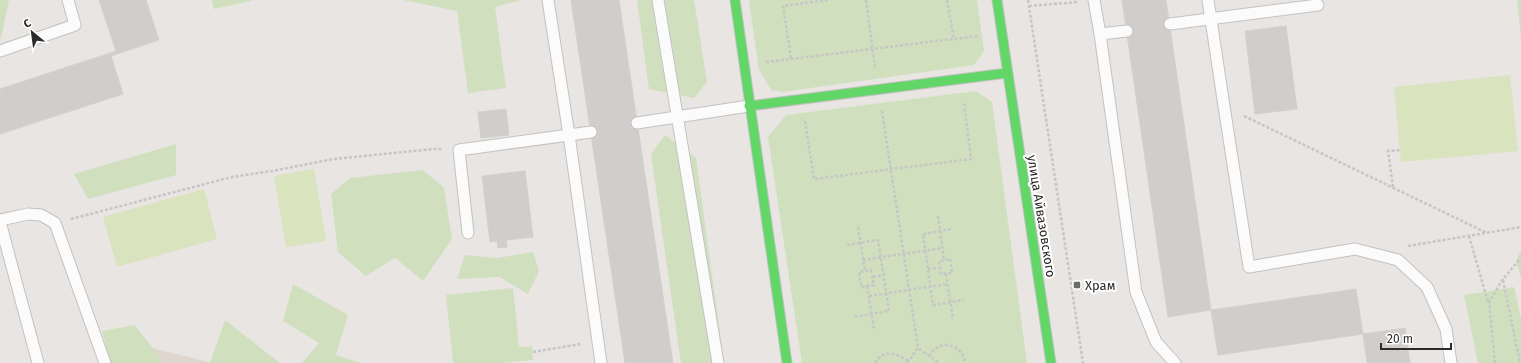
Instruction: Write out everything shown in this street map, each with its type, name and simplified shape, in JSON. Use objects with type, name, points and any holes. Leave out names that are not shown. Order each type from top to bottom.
[{"type":"main road","points":[[735,0],[787,363]]},
{"type":"main road","name":"улица Айвазовского","points":[[996,0],[1051,363]]},
{"type":"main road","points":[[750,106],[1007,73]]},
{"type":"lane","points":[[0,51],[75,25],[68,0]]},
{"type":"lane","points":[[548,0],[569,135],[601,363]]},
{"type":"lane","points":[[658,0],[718,363]]},
{"type":"lane","points":[[1094,0],[1136,292],[1156,342],[1175,363]]},
{"type":"lane","points":[[1208,0],[1249,267],[1354,249],[1398,260],[1427,287],[1446,329],[1451,363]]},
{"type":"lane","points":[[1170,24],[1318,5]]},
{"type":"lane","points":[[1100,34],[1127,30]]},
{"type":"lane","points":[[637,123],[750,106]]},
{"type":"lane","points":[[468,233],[459,150],[591,132]]},
{"type":"lane","points":[[38,363],[0,221],[28,214],[41,215],[55,223],[105,363]]},
{"type":"path","points":[[791,58],[783,6],[828,0]]},
{"type":"path","points":[[866,0],[918,348],[908,362],[895,354],[885,354],[878,357],[875,363]]},
{"type":"path","points":[[947,0],[954,39]]},
{"type":"path","points":[[1028,0],[1084,363]]},
{"type":"path","points":[[1029,6],[1094,0]]},
{"type":"path","points":[[759,62],[978,36]]},
{"type":"path","points":[[802,99],[814,179],[971,159],[961,79]]},
{"type":"path","points":[[1224,106],[1486,233]]},
{"type":"path","points":[[55,223],[232,177],[334,159],[434,149]]},
{"type":"path","points":[[1393,188],[1388,151],[1400,150]]},
{"type":"path","points":[[938,216],[944,260]]},
{"type":"path","points":[[858,227],[865,271]]},
{"type":"path","points":[[1398,260],[1408,246],[1521,227]]},
{"type":"path","points":[[951,229],[922,234],[933,305],[964,300]]},
{"type":"path","points":[[1469,236],[1489,302],[1495,363]]},
{"type":"path","points":[[848,245],[878,240],[889,311],[854,317]]},
{"type":"path","points":[[863,260],[943,248]]},
{"type":"path","points":[[1489,302],[1503,279],[1521,258]]},
{"type":"path","points":[[950,259],[952,273],[941,274],[939,261],[944,260],[950,259]]},
{"type":"path","points":[[928,270],[940,268]]},
{"type":"path","points":[[871,270],[872,277],[874,285],[861,287],[859,272],[871,270]]},
{"type":"path","points":[[946,274],[953,319]]},
{"type":"path","points":[[872,277],[883,275]]},
{"type":"path","points":[[1503,279],[1520,363]]},
{"type":"path","points":[[869,296],[948,284]]},
{"type":"path","points":[[867,286],[874,329]]},
{"type":"path","points":[[533,352],[598,342]]},
{"type":"path","points":[[929,356],[936,348],[944,345],[952,346],[959,349],[964,355],[966,363]]},
{"type":"path","points":[[918,348],[939,363]]},
{"type":"shaded area","points":[[152,348],[213,363],[106,363]]},
{"type":"green space","points":[[0,0],[9,0],[1,38],[0,38]]},
{"type":"green space","points":[[212,0],[251,0],[251,1],[214,9]]},
{"type":"green space","points":[[403,0],[521,0],[495,7],[506,88],[468,93],[457,11]]},
{"type":"green space","points":[[637,0],[694,0],[707,82],[694,98],[649,89]]},
{"type":"green space","points":[[749,0],[977,0],[984,51],[974,65],[782,92],[771,90],[759,70]]},
{"type":"green space","points":[[1517,0],[1521,0],[1521,38]]},
{"type":"green space","points":[[1510,75],[1518,151],[1401,162],[1394,87]]},
{"type":"green space","points":[[976,91],[992,102],[1027,363],[802,363],[768,137],[786,115]]},
{"type":"green space","points":[[665,135],[696,158],[724,363],[681,363],[651,154]]},
{"type":"green space","points":[[176,144],[176,175],[88,199],[74,174]]},
{"type":"green space","points":[[314,169],[326,241],[286,247],[274,176]]},
{"type":"green space","points":[[423,170],[444,188],[452,239],[423,281],[395,258],[366,276],[338,252],[331,194],[350,178]]},
{"type":"green space","points":[[204,189],[217,239],[117,267],[103,217]]},
{"type":"green space","points":[[1521,251],[1521,278],[1516,261]]},
{"type":"green space","points":[[533,252],[539,271],[528,294],[499,277],[457,279],[465,255],[497,258]]},
{"type":"green space","points":[[293,284],[348,315],[336,355],[361,363],[302,363],[319,343],[283,321]]},
{"type":"green space","points":[[1514,287],[1521,318],[1521,363],[1478,363],[1464,295]]},
{"type":"green space","points":[[513,288],[519,347],[532,346],[533,360],[501,363],[453,363],[446,295]]},
{"type":"green space","points":[[225,320],[280,363],[210,363]]},
{"type":"green space","points":[[135,325],[164,363],[111,363],[102,331]]},
{"type":"building","points":[[99,0],[146,0],[159,40],[111,56],[123,94],[0,134],[0,89],[116,51]]},
{"type":"building","points":[[571,0],[619,0],[673,363],[625,363]]},
{"type":"building","points":[[1122,0],[1166,0],[1211,310],[1168,317]]},
{"type":"building","points":[[1286,26],[1297,109],[1255,114],[1245,31]]},
{"type":"building","points":[[506,109],[509,135],[481,138],[478,112]]},
{"type":"building","points":[[525,171],[533,237],[506,240],[507,247],[498,248],[497,241],[490,242],[482,176]]},
{"type":"building","points":[[1356,289],[1363,334],[1218,355],[1211,310]]},
{"type":"building","points":[[1405,328],[1410,363],[1367,363],[1363,334]]},
{"type":"traffic: fast","points":[[735,0],[787,363]]},
{"type":"traffic: fast","points":[[997,0],[1051,363]]},
{"type":"traffic: fast","points":[[749,106],[1007,73]]},
{"type":"place","name":"Храм","points":[[1077,285]]}]
